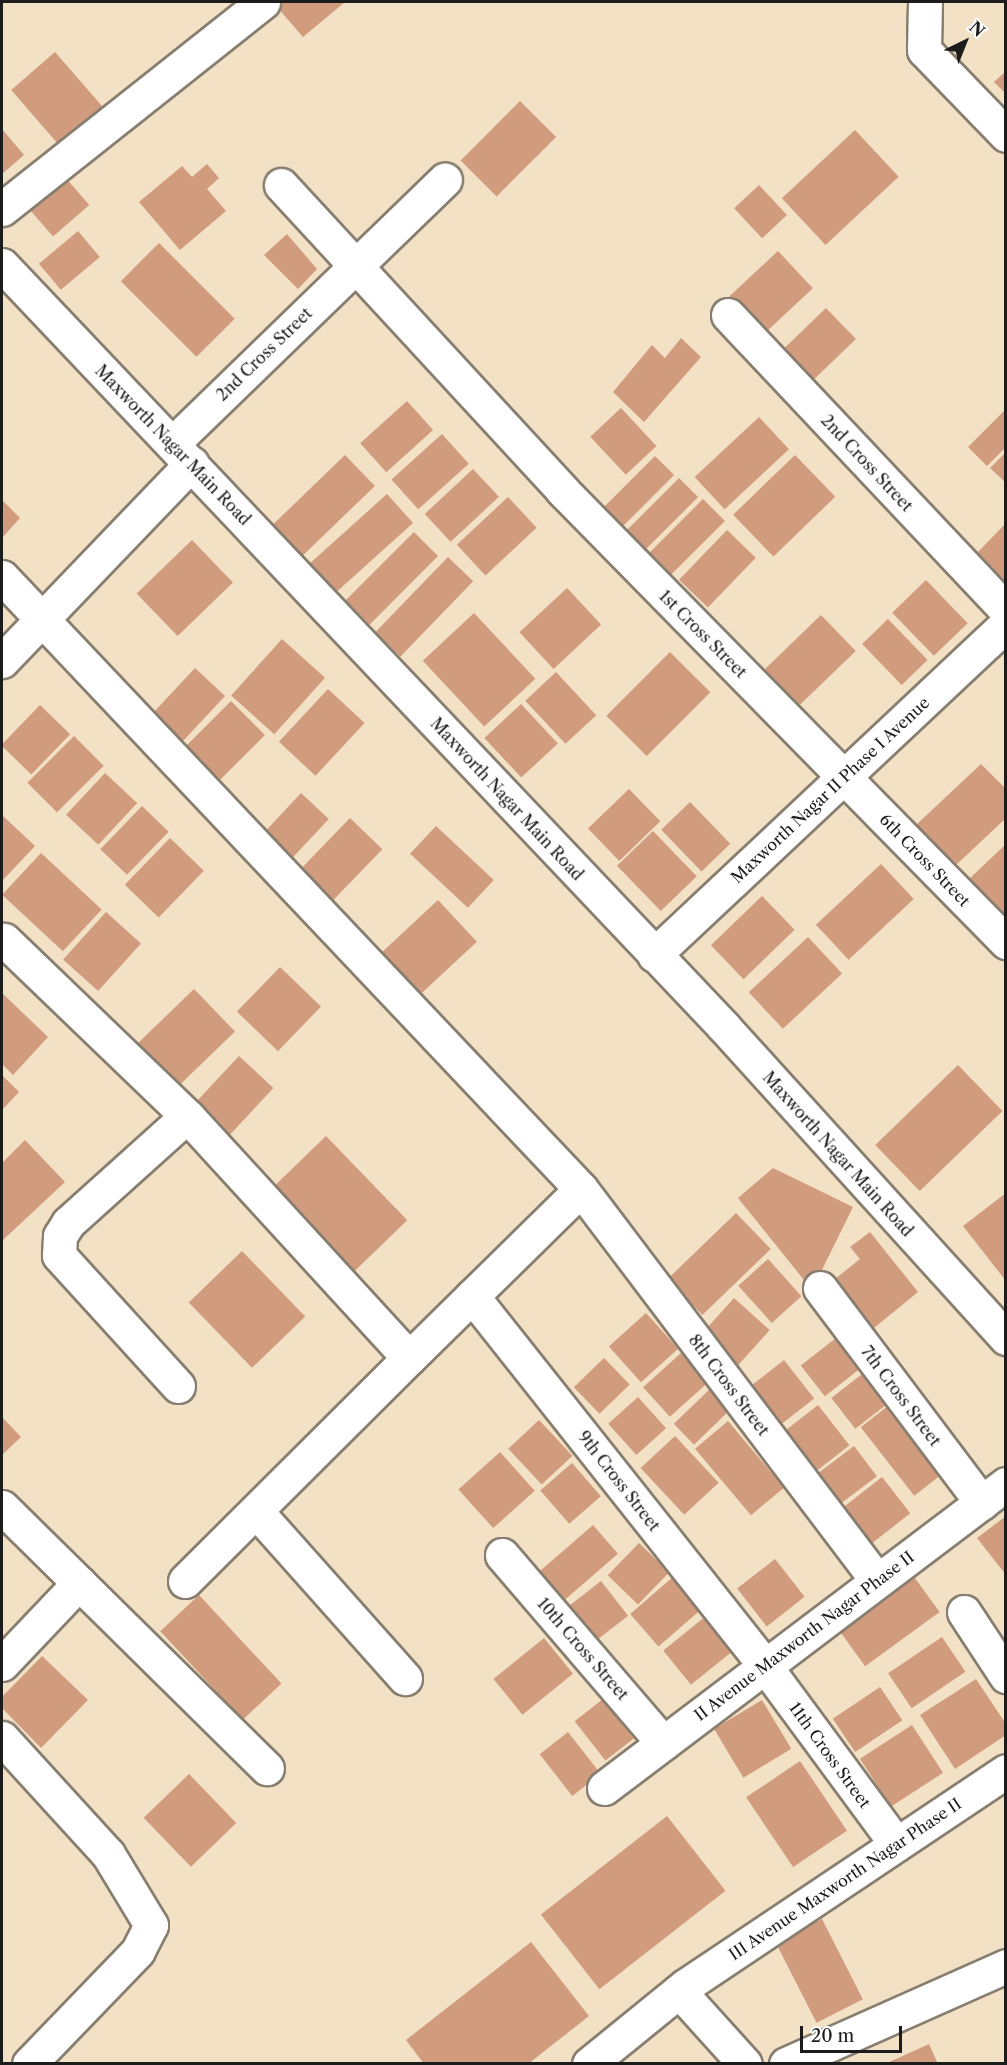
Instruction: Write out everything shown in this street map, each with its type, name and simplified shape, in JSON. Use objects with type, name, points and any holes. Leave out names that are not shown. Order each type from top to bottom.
[{"type":"street","points":[[2,209],[263,2]]},
{"type":"street","points":[[925,2],[924,50],[1005,135]]},
{"type":"street","name":"2nd Cross Street","points":[[2,660],[43,618],[182,454],[357,264],[445,179]]},
{"type":"street","points":[[281,185],[357,264]]},
{"type":"street","name":"1st Cross Street","points":[[357,264],[562,490],[845,777]]},
{"type":"street","name":"Maxworth Nagar Main Road","points":[[2,265],[654,955],[1005,1338]]},
{"type":"street","name":"2nd Cross Street","points":[[728,315],[1005,610]]},
{"type":"street","name":"8th Cross Street","points":[[2,577],[581,1189],[877,1580]]},
{"type":"street","name":"Maxworth Nagar II Phase I Avenue","points":[[654,955],[1005,624]]},
{"type":"street","name":"6th Cross Street","points":[[845,777],[1005,942]]},
{"type":"street","points":[[2,940],[187,1116],[409,1358]]},
{"type":"street","points":[[178,1386],[68,1270],[60,1245],[68,1223],[187,1116]]},
{"type":"street","points":[[185,1581],[581,1189]]},
{"type":"street","name":"7th Cross Street","points":[[820,1288],[994,1494]]},
{"type":"street","name":"9th Cross Street","points":[[472,1296],[765,1666]]},
{"type":"street","name":"II Avenue Maxworth Nagar Phase II","points":[[604,1788],[994,1494]]},
{"type":"street","points":[[2,1507],[267,1768]]},
{"type":"street","points":[[256,1511],[405,1678]]},
{"type":"street","name":"10th Cross Street","points":[[502,1555],[663,1743]]},
{"type":"street","points":[[2,1664],[79,1583]]},
{"type":"street","points":[[964,1612],[1005,1676]]},
{"type":"street","name":"11th Cross Street","points":[[765,1666],[896,1844]]},
{"type":"street","points":[[2,1738],[108,1854],[151,1924],[138,1951],[28,2064]]},
{"type":"street","name":"III Avenue Maxworth Nagar Phase II","points":[[589,2064],[682,1989],[1005,1771]]},
{"type":"street","points":[[786,2064],[1005,1966]]},
{"type":"street","points":[[682,1989],[745,2064]]},
{"type":"building","points":[[281,2],[345,2],[303,37],[276,6]]},
{"type":"building","points":[[55,52],[102,106],[58,144],[11,90]]},
{"type":"building","points":[[1006,71],[1006,94],[994,82]]},
{"type":"building","points":[[520,101],[556,137],[497,196],[461,160]]},
{"type":"building","points":[[2,129],[24,155],[2,174]]},
{"type":"building","points":[[855,130],[899,177],[826,245],[782,198]]},
{"type":"building","points":[[207,164],[219,178],[207,189],[226,211],[180,250],[139,202],[182,166],[192,177]]},
{"type":"building","points":[[65,177],[89,205],[53,236],[29,208]]},
{"type":"building","points":[[759,185],[787,215],[762,238],[734,208]]},
{"type":"building","points":[[78,231],[100,257],[61,290],[39,264]]},
{"type":"building","points":[[287,234],[317,269],[298,289],[264,255]]},
{"type":"building","points":[[159,243],[235,319],[196,357],[121,281]]},
{"type":"building","points":[[778,251],[813,288],[759,339],[724,301]]},
{"type":"building","points":[[826,308],[856,339],[808,385],[779,354]]},
{"type":"building","points":[[681,338],[701,357],[644,422],[613,392],[652,345],[665,358]]},
{"type":"building","points":[[407,401],[433,430],[386,472],[360,443]]},
{"type":"building","points":[[621,408],[656,446],[626,475],[590,437]]},
{"type":"building","points":[[1006,409],[1006,447],[987,466],[968,447]]},
{"type":"building","points":[[759,417],[789,449],[725,509],[695,477]]},
{"type":"building","points":[[442,434],[469,464],[418,509],[391,480]]},
{"type":"building","points":[[1006,452],[1006,483],[990,468]]},
{"type":"building","points":[[345,455],[375,486],[298,560],[268,529]]},
{"type":"building","points":[[795,455],[835,497],[773,556],[733,515]]},
{"type":"building","points":[[655,456],[674,475],[620,529],[601,510]]},
{"type":"building","points":[[473,469],[499,497],[451,542],[425,514]]},
{"type":"building","points":[[679,478],[698,497],[644,551],[625,532]]},
{"type":"building","points":[[387,494],[413,523],[336,593],[310,564]]},
{"type":"building","points":[[508,497],[537,528],[485,575],[457,545]]},
{"type":"building","points":[[703,499],[725,521],[670,576],[648,554]]},
{"type":"building","points":[[2,500],[20,518],[2,538]]},
{"type":"building","points":[[1006,523],[1006,585],[975,555]]},
{"type":"building","points":[[727,530],[756,558],[708,607],[679,580]]},
{"type":"building","points":[[414,532],[438,556],[369,625],[345,601]]},
{"type":"building","points":[[192,540],[233,582],[178,636],[137,593]]},
{"type":"building","points":[[448,557],[473,581],[400,657],[375,633]]},
{"type":"building","points":[[926,580],[968,623],[934,656],[892,613]]},
{"type":"building","points":[[567,588],[601,625],[554,669],[519,632]]},
{"type":"building","points":[[474,613],[535,679],[484,727],[423,661]]},
{"type":"building","points":[[821,615],[856,651],[798,707],[763,671]]},
{"type":"building","points":[[888,619],[928,660],[902,685],[862,644]]},
{"type":"building","points":[[282,639],[325,678],[274,734],[231,695]]},
{"type":"building","points":[[670,652],[710,692],[647,756],[606,716]]},
{"type":"building","points":[[195,668],[225,696],[179,745],[149,717]]},
{"type":"building","points":[[556,672],[596,715],[566,744],[525,701]]},
{"type":"building","points":[[328,689],[365,723],[315,776],[279,742]]},
{"type":"building","points":[[231,701],[265,735],[211,789],[177,755]]},
{"type":"building","points":[[521,704],[558,743],[521,778],[484,738]]},
{"type":"building","points":[[40,705],[70,734],[31,774],[2,744]]},
{"type":"building","points":[[74,736],[104,766],[57,812],[27,783]]},
{"type":"building","points":[[981,764],[1006,789],[1006,818],[955,866],[916,825]]},
{"type":"building","points":[[105,773],[137,803],[98,845],[66,815]]},
{"type":"building","points":[[629,789],[660,821],[619,861],[588,829]]},
{"type":"building","points":[[301,793],[329,819],[291,860],[263,834]]},
{"type":"building","points":[[690,802],[730,844],[702,872],[661,830]]},
{"type":"building","points":[[142,806],[169,832],[127,875],[100,849]]},
{"type":"building","points":[[2,815],[35,846],[2,881]]},
{"type":"building","points":[[350,818],[382,849],[326,908],[294,876]]},
{"type":"building","points":[[436,826],[494,880],[468,908],[410,854]]},
{"type":"building","points":[[653,831],[697,876],[661,911],[617,866]]},
{"type":"building","points":[[170,838],[204,871],[159,917],[125,885]]},
{"type":"building","points":[[1006,844],[1006,911],[1001,916],[967,881]]},
{"type":"building","points":[[41,853],[102,910],[63,951],[2,895]]},
{"type":"building","points":[[881,864],[914,899],[849,960],[816,925]]},
{"type":"building","points":[[762,896],[795,930],[744,979],[711,945]]},
{"type":"building","points":[[438,900],[477,942],[410,1004],[371,962]]},
{"type":"building","points":[[106,912],[141,943],[98,991],[63,960]]},
{"type":"building","points":[[808,937],[842,974],[783,1029],[749,992]]},
{"type":"building","points":[[280,967],[321,1007],[278,1051],[237,1012]]},
{"type":"building","points":[[194,989],[235,1031],[173,1091],[132,1049]]},
{"type":"building","points":[[2,993],[48,1037],[13,1075],[2,1064]]},
{"type":"building","points":[[239,1056],[273,1088],[223,1142],[189,1110]]},
{"type":"building","points":[[958,1065],[1002,1111],[920,1191],[875,1145]]},
{"type":"building","points":[[2,1075],[19,1092],[2,1110]]},
{"type":"building","points":[[326,1136],[407,1220],[344,1281],[263,1197]]},
{"type":"building","points":[[25,1140],[65,1182],[3,1240],[2,1163]]},
{"type":"building","points":[[773,1168],[853,1207],[812,1290],[738,1198]]},
{"type":"building","points":[[1006,1193],[1006,1281],[963,1226]]},
{"type":"building","points":[[736,1213],[771,1249],[702,1315],[668,1279]]},
{"type":"building","points":[[870,1232],[918,1292],[869,1332],[830,1283],[860,1259],[850,1247]]},
{"type":"building","points":[[242,1251],[305,1316],[252,1368],[189,1302]]},
{"type":"building","points":[[768,1259],[801,1296],[772,1323],[738,1286]]},
{"type":"building","points":[[734,1298],[770,1330],[737,1367],[701,1334]]},
{"type":"building","points":[[646,1313],[678,1349],[641,1382],[609,1346]]},
{"type":"building","points":[[841,1334],[865,1365],[825,1396],[801,1365]]},
{"type":"building","points":[[681,1353],[708,1383],[670,1417],[643,1387]]},
{"type":"building","points":[[604,1358],[630,1385],[599,1414],[574,1387]]},
{"type":"building","points":[[784,1360],[814,1399],[779,1426],[749,1388]]},
{"type":"building","points":[[866,1371],[890,1402],[855,1429],[831,1398]]},
{"type":"building","points":[[712,1387],[732,1408],[694,1445],[674,1424]]},
{"type":"building","points":[[638,1397],[666,1428],[636,1455],[608,1424]]},
{"type":"building","points":[[893,1402],[947,1471],[914,1496],[861,1427]]},
{"type":"building","points":[[818,1405],[849,1445],[814,1473],[783,1433]]},
{"type":"building","points":[[2,1417],[21,1437],[2,1455]]},
{"type":"building","points":[[539,1420],[572,1456],[542,1484],[508,1449]]},
{"type":"building","points":[[728,1421],[784,1488],[751,1515],[695,1449]]},
{"type":"building","points":[[675,1436],[719,1483],[684,1515],[641,1468]]},
{"type":"building","points":[[854,1446],[877,1476],[839,1505],[816,1475]]},
{"type":"building","points":[[500,1452],[535,1491],[493,1528],[458,1489]]},
{"type":"building","points":[[572,1463],[601,1496],[569,1524],[540,1491]]},
{"type":"building","points":[[882,1477],[910,1513],[870,1545],[842,1508]]},
{"type":"building","points":[[1006,1516],[1006,1575],[977,1538]]},
{"type":"building","points":[[593,1525],[618,1554],[564,1600],[539,1572]]},
{"type":"building","points":[[639,1543],[669,1572],[638,1605],[608,1575]]},
{"type":"building","points":[[775,1559],[805,1597],[767,1626],[737,1589]]},
{"type":"building","points":[[909,1570],[940,1612],[865,1666],[835,1624]]},
{"type":"building","points":[[674,1576],[702,1608],[658,1647],[630,1614]]},
{"type":"building","points":[[601,1581],[628,1616],[592,1644],[565,1609]]},
{"type":"building","points":[[199,1595],[282,1683],[243,1720],[160,1631]]},
{"type":"building","points":[[706,1616],[734,1650],[691,1685],[663,1651]]},
{"type":"building","points":[[942,1637],[965,1672],[912,1708],[888,1673]]},
{"type":"building","points":[[544,1638],[573,1674],[522,1715],[493,1679]]},
{"type":"building","points":[[42,1656],[88,1700],[41,1748],[2,1708],[2,1697]]},
{"type":"building","points":[[976,1679],[1006,1724],[1006,1735],[955,1769],[920,1715]]},
{"type":"building","points":[[880,1687],[902,1720],[855,1752],[833,1719]]},
{"type":"building","points":[[603,1699],[634,1738],[605,1761],[575,1721]]},
{"type":"building","points":[[762,1700],[791,1749],[743,1778],[714,1729]]},
{"type":"building","points":[[912,1725],[943,1773],[891,1807],[860,1759]]},
{"type":"building","points":[[568,1732],[601,1774],[572,1796],[540,1754]]},
{"type":"building","points":[[800,1761],[847,1831],[793,1867],[746,1797]]},
{"type":"building","points":[[189,1774],[236,1823],[191,1867],[144,1818]]},
{"type":"building","points":[[667,1816],[725,1891],[599,1989],[541,1915]]},
{"type":"building","points":[[822,1919],[863,1999],[817,2023],[776,1943]]},
{"type":"building","points":[[531,1942],[589,2016],[528,2064],[424,2064],[406,2040]]},
{"type":"building","points":[[929,2044],[938,2064],[885,2064]]}]
